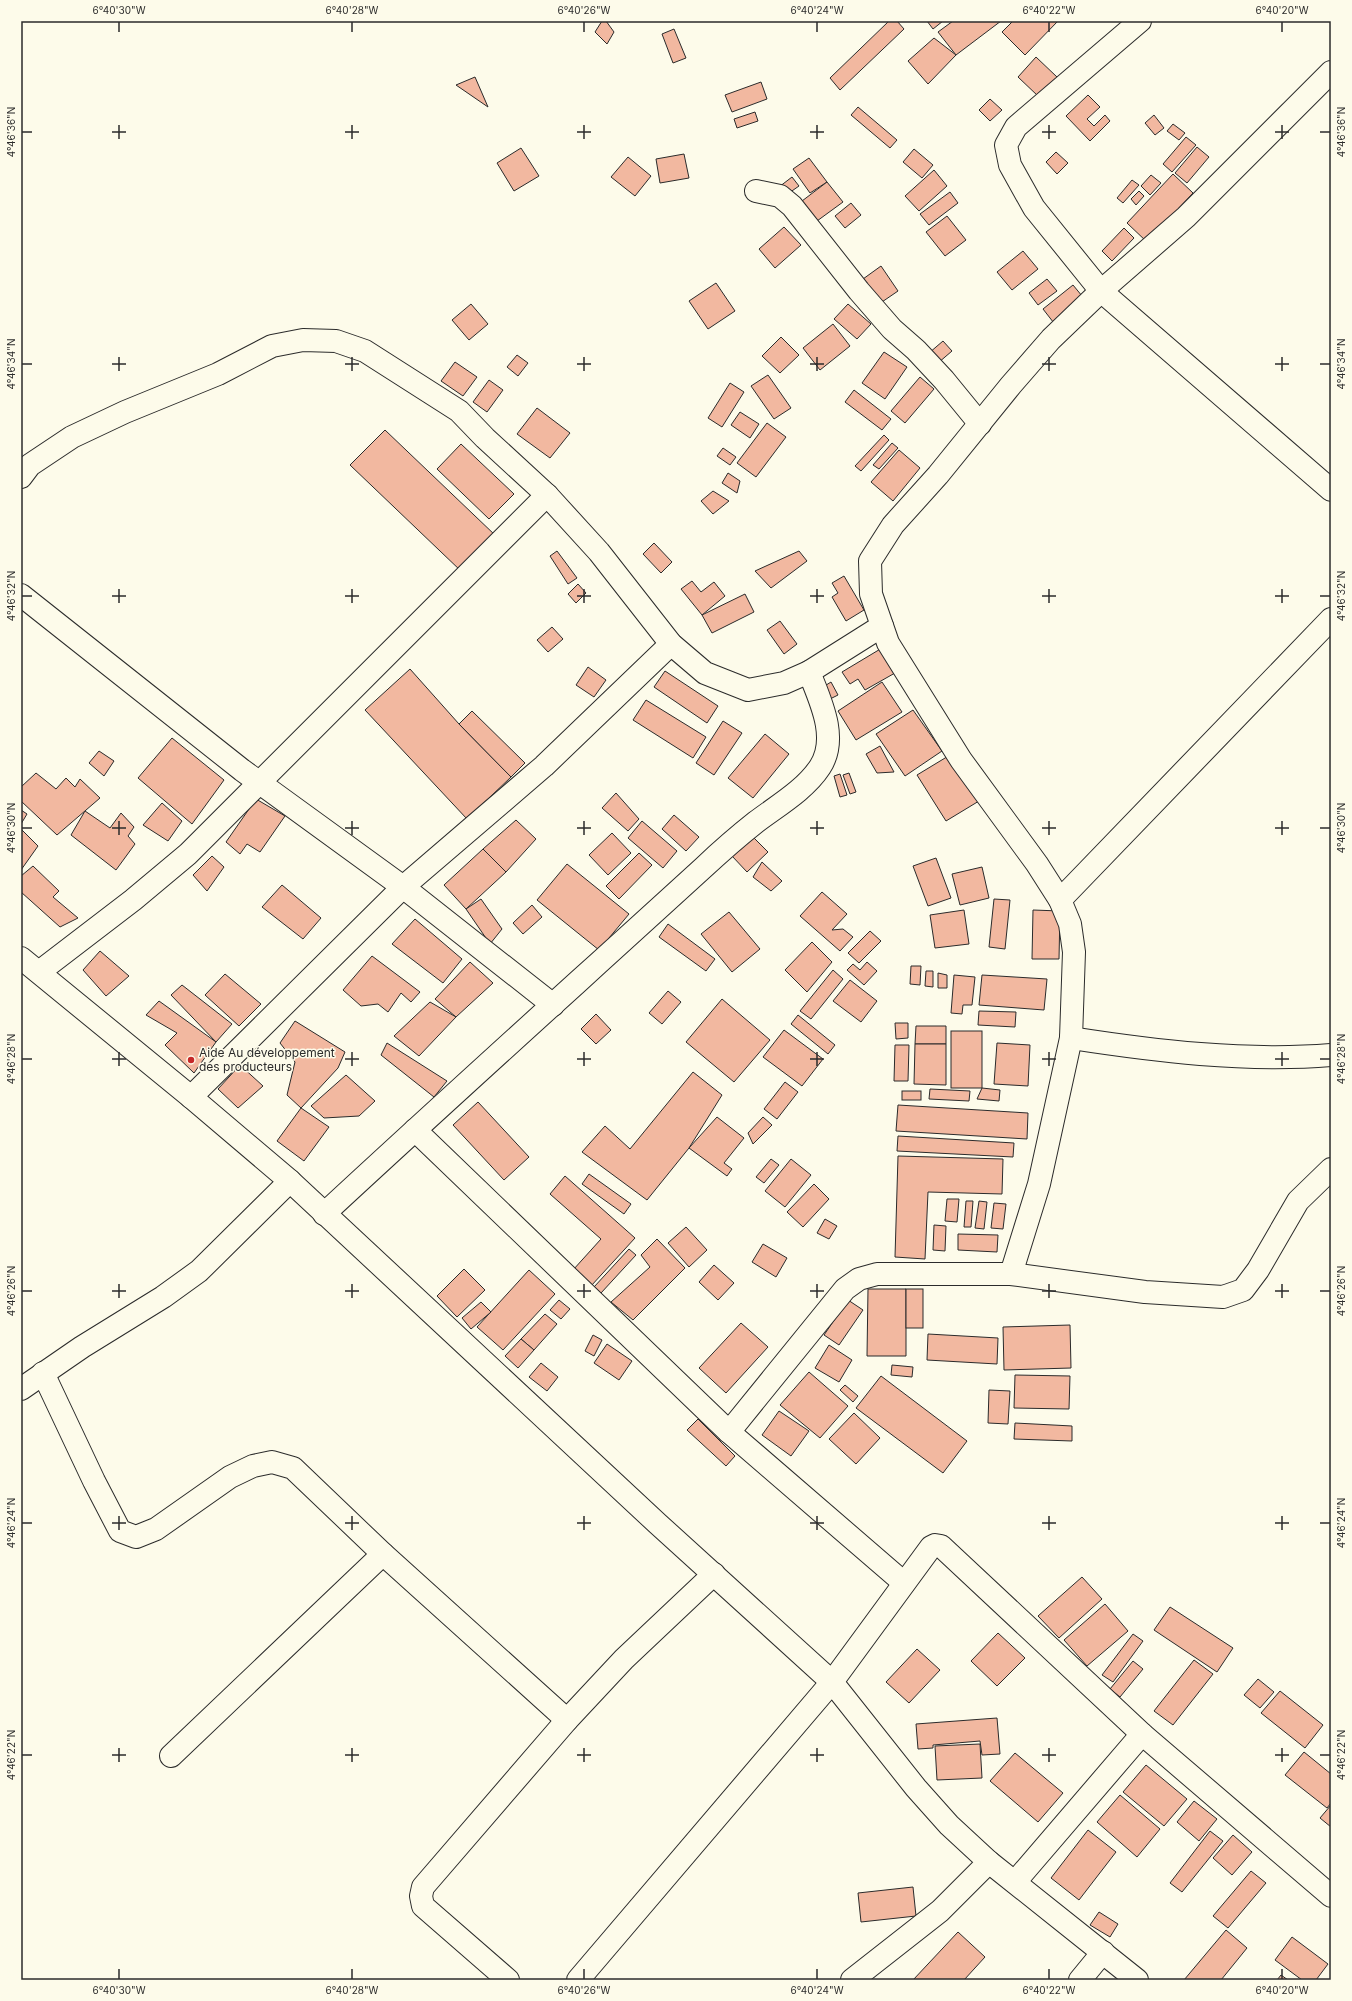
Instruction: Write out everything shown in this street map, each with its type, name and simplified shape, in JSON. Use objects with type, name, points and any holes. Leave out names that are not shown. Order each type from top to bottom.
[{"type":"street","points":[[1140,21],[1016,127],[1006,145],[1010,166],[1034,208],[1101,291],[1331,490]]},
{"type":"street","points":[[1011,1274],[1039,1184],[1071,1038],[1074,952],[1070,924],[1060,900],[1037,864],[961,760],[888,643],[871,594],[870,561],[893,525],[938,475],[1051,339],[1101,291],[1186,217],[1331,72]]},
{"type":"street","points":[[756,191],[780,196],[792,206],[859,291],[892,330],[916,350],[944,380],[980,424]]},
{"type":"street","points":[[21,477],[30,465],[72,437],[125,412],[218,374],[272,346],[303,340],[336,341],[365,351],[459,411],[547,495],[608,563],[671,644],[705,673],[748,690],[784,683],[809,672],[882,626]]},
{"type":"street","points":[[39,972],[127,905],[188,854],[260,784],[547,495]]},
{"type":"street","points":[[21,594],[260,784],[403,887],[553,1005]]},
{"type":"street","points":[[1060,900],[1331,619]]},
{"type":"street","points":[[191,1097],[403,887],[544,766],[671,644]]},
{"type":"street","points":[[324,1214],[735,838],[802,788],[820,767],[827,750],[828,730],[823,707],[809,672]]},
{"type":"street","points":[[21,958],[191,1097],[290,1182],[832,1682],[916,1788],[949,1825],[989,1862],[1137,1980]]},
{"type":"street","points":[[1071,1038],[1140,1048],[1208,1053],[1296,1058],[1331,1055]]},
{"type":"street","points":[[415,1130],[729,1432],[904,1583]]},
{"type":"street","points":[[729,1432],[845,1289],[859,1279],[877,1274],[1011,1274],[1145,1292],[1223,1297],[1243,1290],[1258,1270],[1298,1201],[1331,1169]]},
{"type":"street","points":[[21,1389],[82,1347],[163,1297],[199,1271],[290,1182]]},
{"type":"street","points":[[43,1373],[94,1481],[120,1531],[136,1537],[156,1529],[230,1477],[253,1466],[272,1462],[292,1468],[383,1554],[567,1720]]},
{"type":"street","points":[[578,1980],[832,1682],[931,1547],[936,1545],[941,1546],[1142,1734],[1331,1896]]},
{"type":"street","points":[[171,1756],[383,1554]]},
{"type":"street","points":[[508,1980],[423,1906],[421,1896],[423,1887],[567,1720],[624,1659],[714,1574]]},
{"type":"street","points":[[1015,1882],[1142,1734]]},
{"type":"street","points":[[852,1980],[940,1911],[989,1862]]},
{"type":"street","points":[[1080,1980],[1103,1952]]},
{"type":"building","points":[[602,21],[606,21],[614,32],[607,44],[595,32]]},
{"type":"building","points":[[889,21],[897,21],[904,29],[840,90],[830,78]]},
{"type":"building","points":[[927,21],[943,21],[933,29]]},
{"type":"building","points":[[953,21],[1001,21],[956,55],[938,32]]},
{"type":"building","points":[[1013,21],[1058,21],[1025,55],[1002,32]]},
{"type":"building","points":[[674,29],[686,58],[673,63],[662,34]]},
{"type":"building","points":[[934,38],[956,55],[928,84],[908,61]]},
{"type":"building","points":[[1036,57],[1057,77],[1038,96],[1018,77]]},
{"type":"building","points":[[475,77],[488,107],[456,85]]},
{"type":"building","points":[[761,82],[767,99],[732,112],[725,95]]},
{"type":"building","points":[[1088,95],[1100,107],[1087,119],[1094,126],[1105,115],[1110,121],[1090,141],[1066,116]]},
{"type":"building","points":[[990,99],[1002,110],[990,121],[979,110]]},
{"type":"building","points":[[858,107],[897,140],[890,148],[851,115]]},
{"type":"building","points":[[755,112],[758,121],[737,128],[734,119]]},
{"type":"building","points":[[1154,115],[1164,128],[1155,135],[1145,123]]},
{"type":"building","points":[[1173,124],[1185,133],[1179,140],[1167,131]]},
{"type":"building","points":[[1186,137],[1196,145],[1172,172],[1163,164]]},
{"type":"building","points":[[1197,147],[1209,157],[1187,183],[1175,173]]},
{"type":"building","points":[[521,148],[539,176],[514,191],[497,163]]},
{"type":"building","points":[[914,149],[933,165],[922,178],[903,162]]},
{"type":"building","points":[[1056,152],[1068,163],[1057,174],[1046,162]]},
{"type":"building","points":[[684,154],[689,178],[660,183],[656,159]]},
{"type":"building","points":[[628,157],[651,176],[635,196],[611,177]]},
{"type":"building","points":[[809,158],[827,182],[810,193],[793,169]]},
{"type":"building","points":[[934,170],[947,186],[919,211],[905,196]]},
{"type":"building","points":[[1173,174],[1193,193],[1147,242],[1127,223]]},
{"type":"building","points":[[1151,175],[1161,183],[1150,195],[1141,186]]},
{"type":"building","points":[[792,177],[799,186],[789,193],[779,187]]},
{"type":"building","points":[[1132,180],[1139,185],[1123,203],[1117,198]]},
{"type":"building","points":[[827,182],[843,202],[817,221],[802,201]]},
{"type":"building","points":[[1139,191],[1144,196],[1136,205],[1131,199]]},
{"type":"building","points":[[950,192],[958,203],[929,225],[920,214]]},
{"type":"building","points":[[851,203],[861,215],[845,228],[835,216]]},
{"type":"building","points":[[947,216],[966,240],[945,256],[926,232]]},
{"type":"building","points":[[784,227],[801,245],[775,268],[759,249]]},
{"type":"building","points":[[1124,228],[1134,238],[1112,261],[1102,251]]},
{"type":"building","points":[[1023,251],[1038,269],[1012,290],[997,272]]},
{"type":"building","points":[[881,266],[898,291],[879,304],[863,279]]},
{"type":"building","points":[[1047,279],[1057,291],[1038,305],[1029,293]]},
{"type":"building","points":[[716,283],[735,311],[708,329],[689,301]]},
{"type":"building","points":[[1073,285],[1087,302],[1057,327],[1043,309]]},
{"type":"building","points":[[471,304],[488,324],[469,340],[452,320]]},
{"type":"building","points":[[848,304],[871,324],[857,339],[834,319]]},
{"type":"building","points":[[833,324],[850,346],[820,370],[803,348]]},
{"type":"building","points":[[781,337],[799,355],[780,373],[762,356]]},
{"type":"building","points":[[943,341],[952,351],[938,363],[929,353]]},
{"type":"building","points":[[884,352],[907,367],[885,399],[862,383]]},
{"type":"building","points":[[517,355],[528,363],[518,376],[507,367]]},
{"type":"building","points":[[455,362],[477,377],[463,396],[441,381]]},
{"type":"building","points":[[768,375],[791,408],[774,419],[751,386]]},
{"type":"building","points":[[920,377],[934,389],[905,423],[891,411]]},
{"type":"building","points":[[489,380],[503,390],[487,412],[473,402]]},
{"type":"building","points":[[730,383],[744,392],[722,427],[708,418]]},
{"type":"building","points":[[854,390],[891,419],[882,430],[845,402]]},
{"type":"building","points":[[537,408],[570,433],[550,458],[517,434]]},
{"type":"building","points":[[740,412],[759,424],[750,438],[731,425]]},
{"type":"building","points":[[767,423],[786,437],[756,477],[737,463]]},
{"type":"building","points":[[385,430],[496,536],[462,572],[350,465]]},
{"type":"building","points":[[884,435],[889,440],[861,471],[855,466]]},
{"type":"building","points":[[892,443],[898,448],[879,469],[873,465]]},
{"type":"building","points":[[461,444],[514,494],[489,519],[437,469]]},
{"type":"building","points":[[723,448],[736,457],[730,465],[717,456]]},
{"type":"building","points":[[899,450],[920,468],[893,501],[871,482]]},
{"type":"building","points":[[728,473],[740,481],[737,493],[722,483]]},
{"type":"building","points":[[713,491],[729,501],[713,514],[701,501]]},
{"type":"building","points":[[654,543],[672,562],[661,573],[643,554]]},
{"type":"building","points":[[557,551],[577,578],[568,584],[550,556]]},
{"type":"building","points":[[799,551],[807,561],[771,588],[755,571]]},
{"type":"building","points":[[844,576],[864,610],[846,621],[832,597],[838,593],[832,583]]},
{"type":"building","points":[[692,581],[701,592],[714,582],[725,596],[702,615],[681,589]]},
{"type":"building","points":[[578,584],[586,593],[576,603],[568,594]]},
{"type":"building","points":[[745,594],[754,612],[712,633],[702,615]]},
{"type":"building","points":[[780,621],[797,644],[784,654],[767,630]]},
{"type":"building","points":[[552,627],[563,639],[548,652],[537,640]]},
{"type":"building","points":[[882,648],[902,669],[865,690],[858,679],[850,684],[842,672]]},
{"type":"building","points":[[588,667],[606,680],[594,697],[576,685]]},
{"type":"building","points":[[410,669],[459,724],[511,777],[467,819],[365,710]]},
{"type":"building","points":[[665,671],[718,706],[707,723],[654,687]]},
{"type":"building","points":[[831,682],[838,695],[830,699],[823,687]]},
{"type":"building","points":[[882,682],[902,712],[856,740],[838,711]]},
{"type":"building","points":[[646,700],[706,737],[693,758],[633,720]]},
{"type":"building","points":[[913,710],[942,751],[905,776],[876,734]]},
{"type":"building","points":[[472,711],[525,763],[511,777],[459,724]]},
{"type":"building","points":[[723,721],[742,733],[714,775],[696,763]]},
{"type":"building","points":[[765,734],[789,754],[753,798],[728,778]]},
{"type":"building","points":[[172,738],[224,780],[192,824],[138,778]]},
{"type":"building","points":[[880,746],[894,772],[877,773],[866,754]]},
{"type":"building","points":[[99,751],[114,761],[104,776],[89,763]]},
{"type":"building","points":[[950,755],[979,801],[946,821],[917,775]]},
{"type":"building","points":[[36,773],[56,789],[66,778],[75,787],[80,779],[100,798],[57,835],[21,801],[21,787]]},
{"type":"building","points":[[849,773],[856,792],[850,794],[843,775]]},
{"type":"building","points":[[840,774],[847,795],[840,797],[834,776]]},
{"type":"building","points":[[616,793],[639,819],[628,831],[602,808]]},
{"type":"building","points":[[256,799],[285,816],[260,852],[247,844],[240,854],[226,842]]},
{"type":"building","points":[[162,803],[182,821],[168,841],[143,825]]},
{"type":"building","points":[[21,810],[27,814],[21,824]]},
{"type":"building","points":[[85,811],[110,828],[121,813],[134,827],[128,836],[135,844],[116,870],[71,835]]},
{"type":"building","points":[[674,815],[699,837],[686,851],[662,829]]},
{"type":"building","points":[[516,820],[536,839],[506,872],[483,849]]},
{"type":"building","points":[[642,821],[677,851],[663,868],[628,838]]},
{"type":"building","points":[[21,829],[38,846],[21,870]]},
{"type":"building","points":[[612,833],[631,853],[608,875],[589,855]]},
{"type":"building","points":[[753,837],[768,852],[747,872],[732,856]]},
{"type":"building","points":[[483,849],[506,872],[466,909],[444,885]]},
{"type":"building","points":[[639,853],[652,865],[619,899],[606,886]]},
{"type":"building","points":[[212,856],[224,867],[207,891],[193,875]]},
{"type":"building","points":[[936,858],[951,898],[928,906],[913,866]]},
{"type":"building","points":[[762,862],[782,881],[771,891],[753,877]]},
{"type":"building","points":[[567,864],[629,914],[599,950],[537,900]]},
{"type":"building","points":[[33,866],[59,891],[53,897],[78,918],[60,927],[21,892],[21,876]]},
{"type":"building","points":[[982,867],[989,898],[960,905],[952,874]]},
{"type":"building","points":[[282,885],[321,918],[303,939],[262,907]]},
{"type":"building","points":[[822,892],[847,914],[832,930],[843,929],[853,937],[840,951],[800,916]]},
{"type":"building","points":[[481,899],[502,929],[490,944],[466,909]]},
{"type":"building","points":[[994,899],[1010,900],[1005,949],[989,947]]},
{"type":"building","points":[[532,905],[542,917],[523,934],[513,923]]},
{"type":"building","points":[[964,910],[969,944],[935,948],[930,915]]},
{"type":"building","points":[[1033,910],[1060,911],[1059,959],[1032,959]]},
{"type":"building","points":[[729,912],[760,949],[732,972],[701,934]]},
{"type":"building","points":[[415,919],[462,959],[443,983],[392,944]]},
{"type":"building","points":[[668,924],[715,959],[706,971],[659,937]]},
{"type":"building","points":[[870,931],[881,941],[859,963],[848,953]]},
{"type":"building","points":[[812,942],[832,962],[807,992],[785,970]]},
{"type":"building","points":[[100,951],[129,976],[106,996],[83,970]]},
{"type":"building","points":[[372,956],[420,992],[411,1002],[401,993],[388,1012],[378,1004],[361,1006],[343,990]]},
{"type":"building","points":[[470,962],[493,983],[456,1017],[435,999]]},
{"type":"building","points":[[867,962],[877,971],[864,985],[847,970],[853,964],[860,970]]},
{"type":"building","points":[[911,966],[921,966],[920,985],[910,984]]},
{"type":"building","points":[[833,970],[843,979],[811,1019],[800,1011]]},
{"type":"building","points":[[926,971],[933,971],[933,987],[925,986]]},
{"type":"building","points":[[938,973],[947,975],[947,988],[938,988]]},
{"type":"building","points":[[225,974],[261,1004],[239,1026],[205,995]]},
{"type":"building","points":[[954,975],[975,977],[972,1005],[963,1005],[962,1014],[951,1013]]},
{"type":"building","points":[[982,975],[1047,979],[1044,1010],[979,1005]]},
{"type":"building","points":[[850,980],[877,1001],[861,1022],[833,1001]]},
{"type":"building","points":[[182,985],[232,1024],[216,1042],[171,995]]},
{"type":"building","points":[[668,991],[681,1002],[662,1024],[649,1013]]},
{"type":"building","points":[[722,999],[770,1040],[734,1082],[686,1042]]},
{"type":"building","points":[[159,1001],[216,1042],[194,1073],[165,1045],[177,1033],[146,1015]]},
{"type":"building","points":[[430,1002],[456,1017],[419,1056],[394,1036]]},
{"type":"building","points":[[979,1011],[1016,1012],[1015,1027],[978,1025]]},
{"type":"building","points":[[596,1014],[611,1030],[596,1044],[581,1029]]},
{"type":"building","points":[[798,1015],[835,1045],[828,1054],[791,1024]]},
{"type":"building","points":[[295,1021],[345,1052],[338,1068],[301,1108],[287,1095],[295,1062],[280,1043]]},
{"type":"building","points":[[895,1023],[908,1023],[908,1038],[896,1039]]},
{"type":"building","points":[[916,1026],[946,1026],[946,1044],[915,1044]]},
{"type":"building","points":[[784,1030],[823,1059],[802,1086],[763,1057]]},
{"type":"building","points":[[951,1031],[982,1031],[982,1088],[951,1088]]},
{"type":"building","points":[[387,1043],[447,1081],[434,1097],[381,1055]]},
{"type":"building","points":[[997,1043],[1030,1045],[1028,1086],[994,1084]]},
{"type":"building","points":[[915,1044],[946,1044],[946,1085],[914,1084]]},
{"type":"building","points":[[895,1045],[909,1045],[908,1081],[894,1081]]},
{"type":"building","points":[[240,1065],[263,1086],[238,1108],[218,1089]]},
{"type":"building","points":[[693,1072],[722,1095],[689,1148],[647,1200],[582,1152],[605,1126],[630,1149]]},
{"type":"building","points":[[346,1075],[375,1101],[359,1116],[324,1118],[311,1106]]},
{"type":"building","points":[[785,1082],[798,1092],[777,1119],[764,1109]]},
{"type":"building","points":[[982,1088],[1000,1090],[999,1101],[977,1099]]},
{"type":"building","points":[[930,1089],[970,1091],[969,1101],[929,1099]]},
{"type":"building","points":[[902,1091],[921,1091],[921,1100],[902,1100]]},
{"type":"building","points":[[478,1102],[529,1157],[504,1180],[453,1125]]},
{"type":"building","points":[[898,1105],[1028,1113],[1027,1139],[896,1131]]},
{"type":"building","points":[[301,1108],[329,1127],[304,1161],[277,1141]]},
{"type":"building","points":[[717,1117],[744,1138],[724,1163],[732,1169],[727,1176],[689,1148]]},
{"type":"building","points":[[763,1117],[772,1125],[753,1144],[748,1133]]},
{"type":"building","points":[[898,1136],[1014,1143],[1013,1157],[897,1151]]},
{"type":"building","points":[[898,1156],[1003,1159],[1002,1194],[928,1192],[925,1259],[895,1257]]},
{"type":"building","points":[[771,1159],[779,1165],[764,1183],[756,1177]]},
{"type":"building","points":[[791,1159],[811,1175],[785,1207],[765,1191]]},
{"type":"building","points":[[589,1174],[631,1204],[624,1214],[582,1184]]},
{"type":"building","points":[[565,1176],[635,1238],[591,1286],[573,1270],[601,1239],[550,1194]]},
{"type":"building","points":[[814,1184],[829,1199],[803,1227],[787,1212]]},
{"type":"building","points":[[947,1199],[959,1199],[957,1222],[945,1221]]},
{"type":"building","points":[[966,1201],[973,1201],[971,1227],[964,1227]]},
{"type":"building","points":[[979,1201],[987,1202],[984,1229],[975,1228]]},
{"type":"building","points":[[994,1203],[1006,1204],[1003,1229],[991,1228]]},
{"type":"building","points":[[825,1219],[837,1226],[829,1239],[817,1233]]},
{"type":"building","points":[[934,1225],[946,1226],[945,1251],[933,1250]]},
{"type":"building","points":[[686,1227],[707,1250],[689,1267],[668,1243]]},
{"type":"building","points":[[958,1234],[998,1235],[997,1252],[958,1250]]},
{"type":"building","points":[[657,1239],[685,1268],[633,1320],[611,1302],[650,1267],[641,1255]]},
{"type":"building","points":[[763,1244],[787,1258],[776,1277],[752,1262]]},
{"type":"building","points":[[629,1249],[636,1255],[601,1293],[594,1287]]},
{"type":"building","points":[[714,1265],[734,1283],[718,1300],[699,1282]]},
{"type":"building","points":[[464,1269],[485,1290],[457,1317],[437,1296]]},
{"type":"building","points":[[529,1270],[555,1294],[503,1350],[477,1327]]},
{"type":"building","points":[[868,1289],[906,1289],[906,1356],[867,1356]]},
{"type":"building","points":[[906,1289],[923,1289],[923,1328],[906,1328]]},
{"type":"building","points":[[559,1300],[570,1309],[561,1319],[550,1310]]},
{"type":"building","points":[[848,1300],[863,1310],[839,1345],[824,1335]]},
{"type":"building","points":[[481,1302],[491,1312],[471,1329],[462,1318]]},
{"type":"building","points":[[545,1314],[557,1324],[534,1350],[521,1339]]},
{"type":"building","points":[[741,1323],[768,1347],[726,1393],[699,1368]]},
{"type":"building","points":[[1070,1325],[1071,1368],[1004,1370],[1003,1327]]},
{"type":"building","points":[[928,1334],[998,1338],[997,1364],[927,1360]]},
{"type":"building","points":[[593,1335],[602,1340],[594,1356],[585,1351]]},
{"type":"building","points":[[521,1339],[534,1350],[518,1368],[505,1356]]},
{"type":"building","points":[[607,1344],[632,1361],[619,1380],[594,1363]]},
{"type":"building","points":[[829,1345],[852,1360],[839,1382],[815,1368]]},
{"type":"building","points":[[541,1363],[558,1377],[547,1391],[529,1377]]},
{"type":"building","points":[[892,1365],[913,1367],[912,1377],[891,1375]]},
{"type":"building","points":[[809,1372],[848,1406],[820,1438],[780,1405]]},
{"type":"building","points":[[1015,1375],[1070,1376],[1069,1409],[1014,1408]]},
{"type":"building","points":[[881,1376],[967,1441],[943,1473],[856,1408]]},
{"type":"building","points":[[845,1385],[858,1396],[853,1402],[840,1390]]},
{"type":"building","points":[[989,1390],[1010,1391],[1008,1424],[988,1423]]},
{"type":"building","points":[[779,1411],[809,1431],[791,1456],[762,1435]]},
{"type":"building","points":[[854,1413],[880,1438],[856,1464],[829,1439]]},
{"type":"building","points":[[698,1419],[735,1456],[726,1466],[687,1430]]},
{"type":"building","points":[[1015,1423],[1072,1426],[1072,1441],[1014,1439]]},
{"type":"building","points":[[1082,1577],[1102,1599],[1059,1638],[1038,1616]]},
{"type":"building","points":[[1105,1604],[1128,1631],[1087,1666],[1064,1640]]},
{"type":"building","points":[[1170,1607],[1233,1648],[1217,1672],[1154,1630]]},
{"type":"building","points":[[998,1633],[1025,1658],[997,1686],[971,1661]]},
{"type":"building","points":[[1133,1634],[1143,1641],[1113,1682],[1102,1675]]},
{"type":"building","points":[[917,1649],[940,1670],[909,1703],[886,1682]]},
{"type":"building","points":[[1194,1660],[1213,1674],[1173,1725],[1154,1711]]},
{"type":"building","points":[[1133,1661],[1143,1669],[1120,1697],[1110,1689]]},
{"type":"building","points":[[1258,1679],[1274,1692],[1260,1708],[1244,1695]]},
{"type":"building","points":[[1280,1691],[1323,1725],[1305,1748],[1261,1713]]},
{"type":"building","points":[[997,1718],[1000,1754],[982,1755],[980,1741],[933,1745],[933,1748],[918,1749],[916,1724]]},
{"type":"building","points":[[980,1744],[982,1778],[937,1780],[935,1746]]},
{"type":"building","points":[[1304,1752],[1331,1774],[1331,1803],[1327,1808],[1285,1775]]},
{"type":"building","points":[[1015,1753],[1063,1793],[1038,1822],[990,1781]]},
{"type":"building","points":[[1146,1765],[1187,1799],[1164,1826],[1123,1792]]},
{"type":"building","points":[[1120,1795],[1160,1829],[1137,1857],[1097,1822]]},
{"type":"building","points":[[1194,1801],[1217,1819],[1199,1841],[1177,1822]]},
{"type":"building","points":[[1331,1805],[1331,1827],[1320,1818]]},
{"type":"building","points":[[1088,1830],[1116,1852],[1079,1900],[1051,1878]]},
{"type":"building","points":[[1210,1831],[1223,1841],[1182,1892],[1170,1883]]},
{"type":"building","points":[[1233,1835],[1252,1852],[1232,1875],[1213,1858]]},
{"type":"building","points":[[1251,1871],[1266,1883],[1228,1928],[1213,1916]]},
{"type":"building","points":[[913,1887],[916,1916],[861,1922],[858,1893]]},
{"type":"building","points":[[1099,1912],[1118,1924],[1110,1937],[1090,1925]]},
{"type":"building","points":[[1226,1930],[1247,1948],[1221,1980],[1184,1980]]},
{"type":"building","points":[[958,1932],[985,1957],[964,1980],[913,1980]]},
{"type":"building","points":[[1292,1937],[1328,1964],[1316,1980],[1302,1980],[1275,1960]]},
{"type":"building","points":[[1281,1975],[1288,1980],[1277,1980]]},
{"type":"place","name":"Aide Au développement des producteurs","points":[[191,1060]]}]
